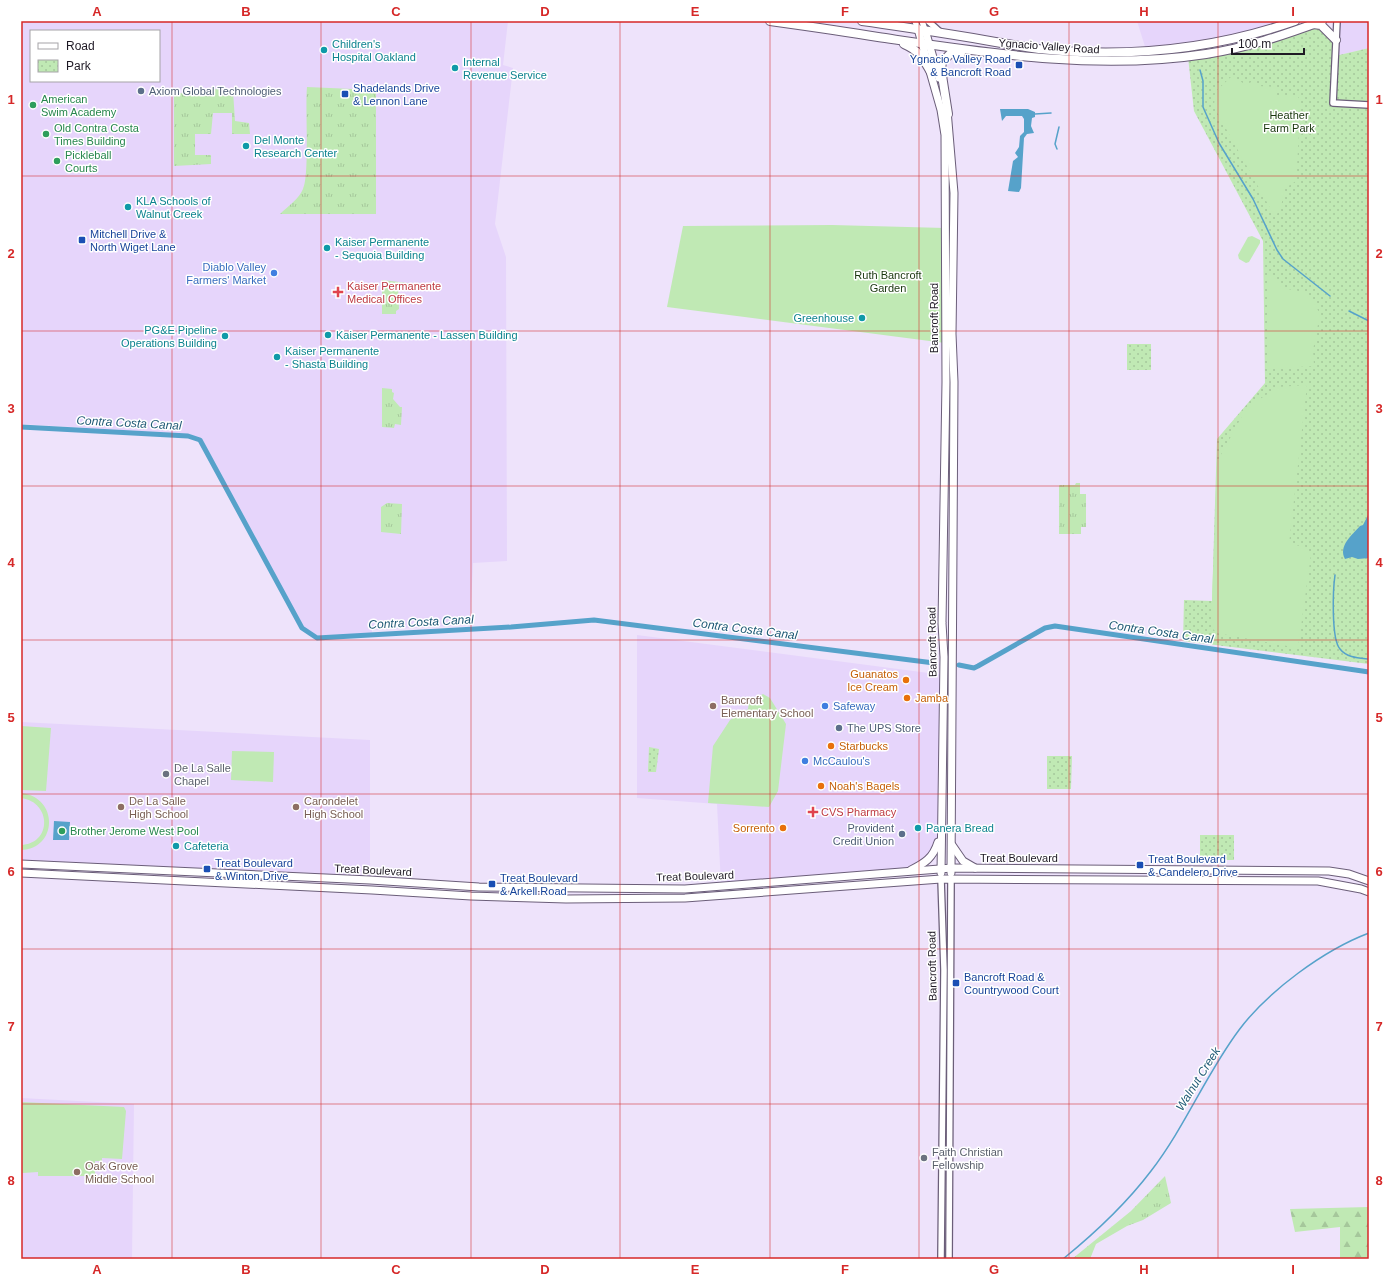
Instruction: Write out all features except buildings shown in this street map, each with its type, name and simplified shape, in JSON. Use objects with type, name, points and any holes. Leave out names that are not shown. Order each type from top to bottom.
[{"type":"highway","name":"Ygnacio Valley Road","points":[[770,21],[990,53],[1085,61],[1133,62],[1211,54],[1263,42],[1322,21]]},
{"type":"highway","name":"Ygnacio Valley Road","points":[[862,21],[920,27],[941,33],[1037,49],[1105,53],[1147,52],[1208,45],[1238,38],[1295,21]]},
{"type":"highway","points":[[892,25],[903,21]]},
{"type":"highway","points":[[1313,24],[1321,25],[1336,40]]},
{"type":"highway","points":[[878,37],[914,48],[923,58],[932,74]]},
{"type":"highway","points":[[1211,54],[1216,49],[1237,45],[1238,38]]},
{"type":"highway","points":[[948,114],[941,69],[942,62],[947,56],[955,53],[990,53]]},
{"type":"main road","name":"Bancroft Road","points":[[920,27],[948,114],[954,215],[952,334],[954,382],[951,879]]},
{"type":"main road","name":"Bancroft Road","points":[[926,44],[945,135],[946,382],[942,623],[944,657],[941,879]]},
{"type":"main road","points":[[942,623],[948,625],[952,639]]},
{"type":"main road","points":[[906,872],[932,857],[941,834]]},
{"type":"main road","points":[[952,845],[963,861],[977,869]]},
{"type":"main road","name":"Treat Boulevard","points":[[21,864],[485,887],[685,888],[952,868],[1329,871],[1349,874],[1369,881]]},
{"type":"main road","name":"Treat Boulevard","points":[[21,873],[372,890],[479,897],[566,899],[685,898],[941,879],[1318,881],[1361,889],[1369,892]]},
{"type":"street","points":[[920,27],[922,21]]},
{"type":"street","points":[[928,21],[941,33]]},
{"type":"street","points":[[1337,21],[1333,103],[1369,105]]},
{"type":"street","name":"Bancroft Road","points":[[941,879],[944,970],[941,1259]]},
{"type":"street","name":"Bancroft Road","points":[[949,1259],[951,879]]},
{"type":"shaded area","points":[[21,21],[508,21],[503,65],[513,68],[495,224],[506,257],[507,561],[473,563],[470,625],[372,630],[372,634],[321,637],[314,636],[303,628],[201,439],[189,434],[21,424]]},
{"type":"shaded area","points":[[1137,21],[1295,21],[1272,29],[1147,53]]},
{"type":"shaded area","points":[[1337,21],[1369,21],[1369,48],[1335,56]]},
{"type":"shaded area","points":[[637,635],[944,675],[941,834],[935,853],[906,872],[721,886],[717,804],[637,798]]},
{"type":"shaded area","points":[[21,722],[370,740],[370,880],[21,864]]},
{"type":"shaded area","name":"Oak Grove Middle School","points":[[21,1098],[134,1104],[132,1259],[21,1259]]},
{"type":"green space","name":"Heather Farm Park","points":[[1313,24],[1336,40],[1335,56],[1369,48],[1369,664],[1183,641],[1184,600],[1212,601],[1217,439],[1265,383],[1263,241],[1194,111],[1188,57]]},
{"type":"green space","points":[[1232,76],[1246,85],[1253,81],[1257,81],[1257,86],[1277,87],[1276,95],[1298,97],[1301,101],[1296,181],[1284,189],[1281,208],[1275,217],[1214,107],[1215,92]]},
{"type":"green space","points":[[307,87],[376,90],[376,214],[280,214],[299,196],[305,182],[307,157]]},
{"type":"green space","points":[[215,89],[233,91],[235,121],[249,123],[250,134],[232,134],[232,113],[213,113],[211,134],[195,134],[195,155],[211,155],[211,164],[174,166],[174,94]]},
{"type":"green space","name":"Ruth Bancroft Garden","points":[[832,225],[945,228],[945,343],[667,307],[683,226]]},
{"type":"green space","points":[[1252,236],[1260,240],[1260,243],[1249,262],[1246,263],[1239,259],[1238,255],[1248,237]]},
{"type":"green space","points":[[1267,274],[1274,277],[1282,288],[1304,292],[1313,301],[1320,314],[1313,350],[1314,366],[1267,369]]},
{"type":"green space","points":[[382,280],[416,284],[398,286],[399,309],[396,311],[396,314],[382,314]]},
{"type":"green space","points":[[1127,344],[1151,344],[1151,370],[1127,370]]},
{"type":"green space","points":[[1307,385],[1289,544],[1306,547],[1311,554],[1298,648],[1217,633],[1212,628],[1212,601],[1217,462],[1242,416],[1254,403],[1278,387]]},
{"type":"green space","points":[[382,388],[392,389],[392,392],[394,393],[393,399],[400,407],[402,407],[401,425],[395,424],[394,428],[382,427]]},
{"type":"green space","points":[[1076,483],[1080,483],[1080,494],[1086,494],[1086,527],[1081,527],[1081,534],[1059,534],[1059,485],[1075,485]]},
{"type":"green space","points":[[387,503],[402,504],[401,534],[381,532],[381,507]]},
{"type":"green space","points":[[763,694],[770,698],[786,724],[778,791],[769,807],[708,803],[713,746],[730,720],[748,709],[749,701]]},
{"type":"green space","points":[[21,726],[51,728],[46,791],[21,790]]},
{"type":"green space","points":[[649,747],[659,749],[656,772],[648,772]]},
{"type":"green space","points":[[232,751],[274,752],[273,782],[231,780]]},
{"type":"green space","points":[[1047,756],[1072,756],[1071,789],[1047,789]]},
{"type":"green space","points":[[21,793],[33,797],[42,803],[47,813],[49,823],[47,833],[42,841],[33,847],[21,850],[21,845],[31,843],[38,838],[43,831],[44,823],[43,814],[38,807],[31,801],[21,798]]},
{"type":"green space","points":[[1200,835],[1234,835],[1234,860],[1200,860]]},
{"type":"green space","points":[[21,1102],[124,1107],[126,1111],[122,1159],[102,1158],[102,1161],[95,1161],[95,1176],[38,1176],[38,1172],[21,1172]]},
{"type":"green space","points":[[1165,1176],[1171,1203],[1143,1220],[1127,1226],[1096,1244],[1090,1259],[1072,1259],[1131,1211]]},
{"type":"green space","points":[[1369,1207],[1369,1259],[1340,1259],[1340,1227],[1295,1232],[1290,1209]]},
{"type":"water","points":[[1000,109],[1028,109],[1035,112],[1035,117],[1032,118],[1031,126],[1034,133],[1027,134],[1024,138],[1021,188],[1019,192],[1008,191],[1013,161],[1018,157],[1015,153],[1019,147],[1020,136],[1024,132],[1024,119],[1022,116],[1006,116],[1002,121]]},
{"type":"water","points":[[1369,513],[1369,558],[1358,559],[1352,557],[1345,559],[1343,550],[1347,541],[1360,526],[1363,525]]},
{"type":"water","name":"Brother Jerome West Pool","points":[[54,821],[70,822],[69,840],[53,840]]},
{"type":"waterway","points":[[1200,70],[1203,81],[1203,107],[1219,143],[1253,199],[1277,250],[1283,259],[1330,296]]},
{"type":"waterway","points":[[1035,114],[1051,113]]},
{"type":"waterway","points":[[1057,149],[1055,144],[1059,127]]},
{"type":"waterway","points":[[1349,311],[1369,321]]},
{"type":"waterway","name":"Contra Costa Canal","points":[[21,427],[188,436],[200,440],[302,628],[317,638],[511,627],[594,620],[934,663]]},
{"type":"waterway","points":[[1335,575],[1333,614],[1337,644],[1346,654],[1353,657],[1369,659]]},
{"type":"waterway","name":"Contra Costa Canal","points":[[959,665],[974,668],[1045,628],[1055,626],[1369,672]]},
{"type":"waterway","name":"Walnut Creek","points":[[1063,1259],[1110,1218],[1151,1171],[1174,1137],[1216,1064],[1251,1015],[1298,973],[1334,950],[1369,933]]},
{"type":"place","name":"Children's Hospital Oakland","points":[[324,50]]},
{"type":"place","name":"Ygnacio Valley Road & Bancroft Road","points":[[1019,65]]},
{"type":"place","name":"Internal Revenue Service","points":[[455,68]]},
{"type":"place","name":"Axiom Global Technologies","points":[[141,91]]},
{"type":"place","name":"Shadelands Drive & Lennon Lane","points":[[345,94]]},
{"type":"place","name":"American Swim Academy","points":[[33,105]]},
{"type":"place","name":"Old Contra Costa Times Building","points":[[46,134]]},
{"type":"place","name":"Del Monte Research Center","points":[[246,146]]},
{"type":"place","name":"Pickleball Courts","points":[[57,161]]},
{"type":"place","name":"KLA Schools of Walnut Creek","points":[[128,207]]},
{"type":"place","name":"Mitchell Drive & North Wiget Lane","points":[[82,240]]},
{"type":"place","name":"Kaiser Permanente - Sequoia Building","points":[[327,248]]},
{"type":"place","name":"Diablo Valley Farmers' Market","points":[[274,273]]},
{"type":"place","name":"Kaiser Permanente Medical Offices","points":[[338,292]]},
{"type":"place","name":"Greenhouse","points":[[862,318]]},
{"type":"place","name":"Kaiser Permanente - Lassen Building","points":[[328,335]]},
{"type":"place","name":"PG&E Pipeline Operations Building","points":[[225,336]]},
{"type":"place","name":"Kaiser Permanente - Shasta Building","points":[[277,357]]},
{"type":"place","name":"Guanatos Ice Cream","points":[[906,680]]},
{"type":"place","name":"Jamba","points":[[907,698]]},
{"type":"place","name":"Bancroft Elementary School","points":[[713,706]]},
{"type":"place","name":"Safeway","points":[[825,706]]},
{"type":"place","name":"The UPS Store","points":[[839,728]]},
{"type":"place","name":"Starbucks","points":[[831,746]]},
{"type":"place","name":"McCaulou's","points":[[805,761]]},
{"type":"place","name":"De La Salle Chapel","points":[[166,774]]},
{"type":"place","name":"Noah's Bagels","points":[[821,786]]},
{"type":"place","name":"De La Salle High School","points":[[121,807]]},
{"type":"place","name":"Carondelet High School","points":[[296,807]]},
{"type":"place","name":"CVS Pharmacy","points":[[813,812]]},
{"type":"place","name":"Sorrento","points":[[783,828]]},
{"type":"place","name":"Panera Bread","points":[[918,828]]},
{"type":"place","name":"Brother Jerome West Pool","points":[[62,831]]},
{"type":"place","name":"Provident Credit Union","points":[[902,834]]},
{"type":"place","name":"Cafeteria","points":[[176,846]]},
{"type":"place","name":"Treat Boulevard & Candelero Drive","points":[[1140,865]]},
{"type":"place","name":"Treat Boulevard & Winton Drive","points":[[207,869]]},
{"type":"place","name":"Treat Boulevard & Arkell Road","points":[[492,884]]},
{"type":"place","name":"Bancroft Road & Countrywood Court","points":[[956,983]]},
{"type":"place","name":"Faith Christian Fellowship","points":[[924,1158]]},
{"type":"place","name":"Oak Grove Middle School","points":[[77,1172]]}]
